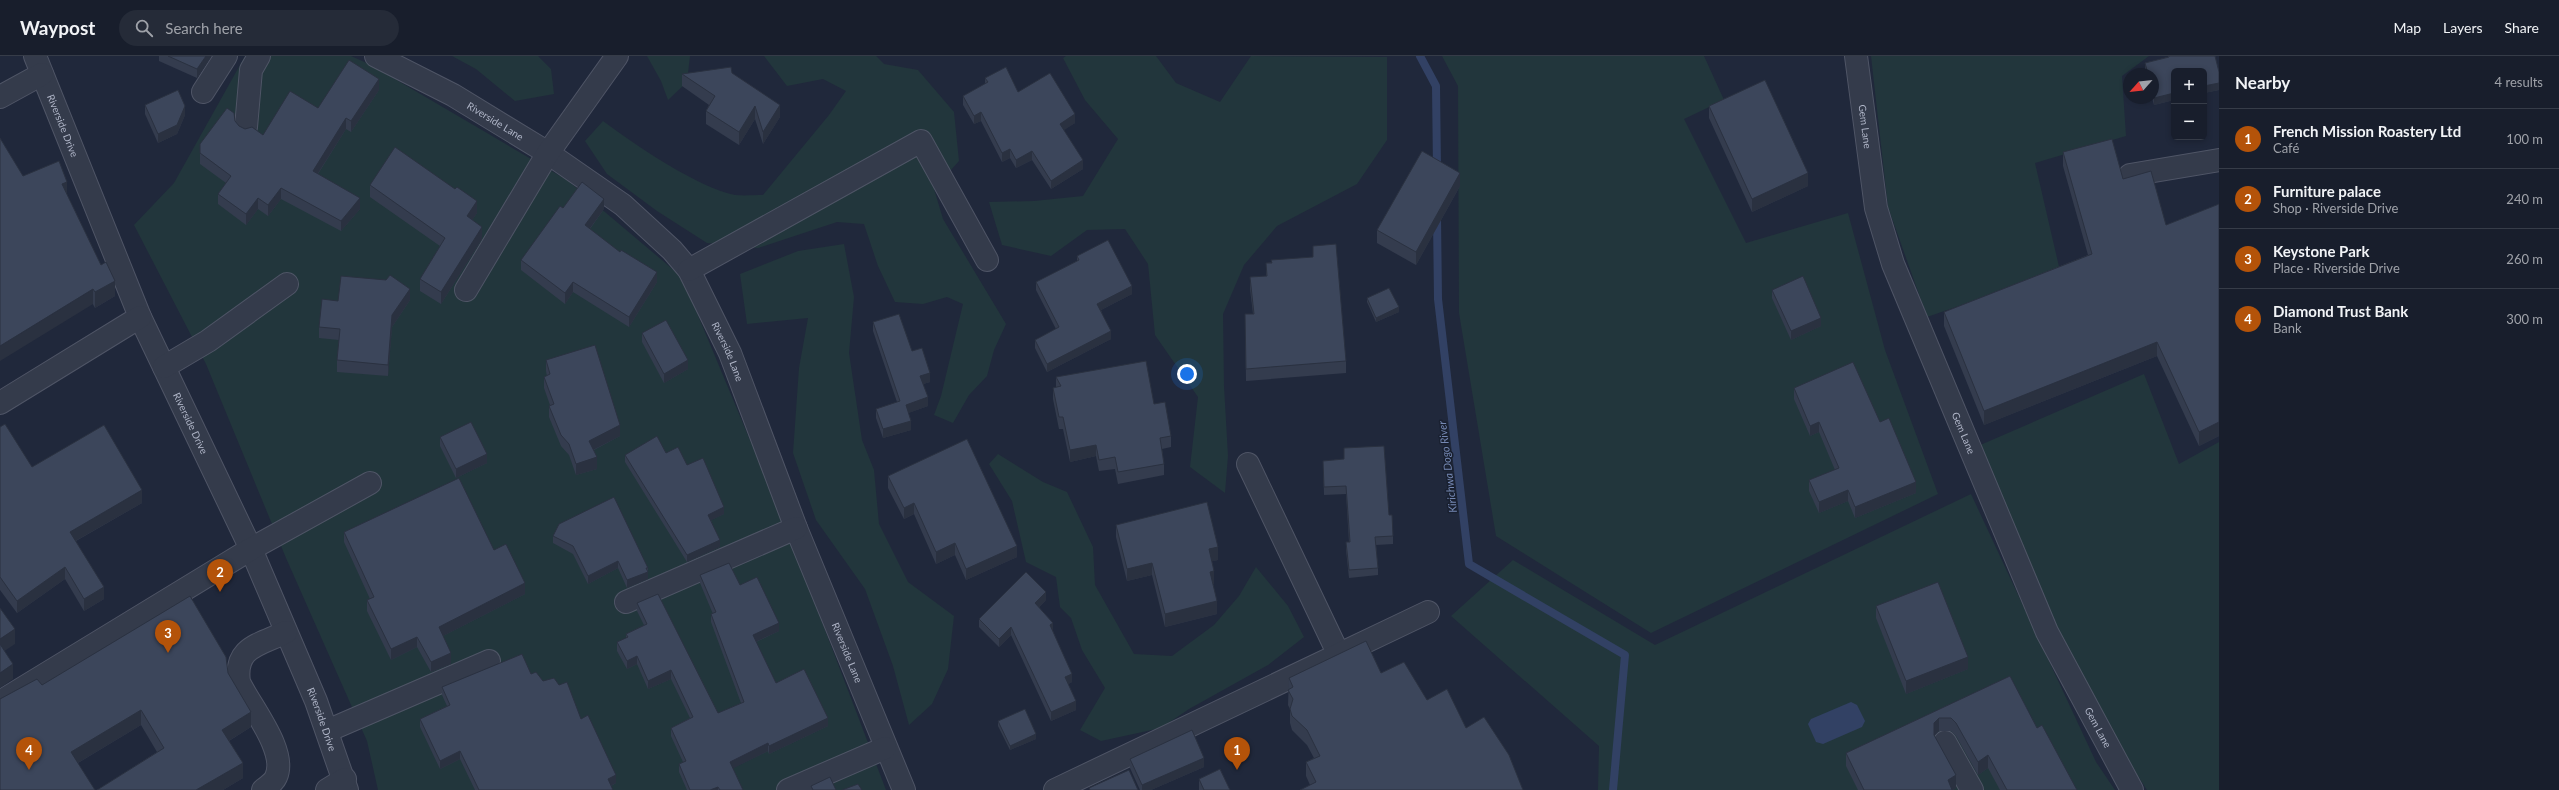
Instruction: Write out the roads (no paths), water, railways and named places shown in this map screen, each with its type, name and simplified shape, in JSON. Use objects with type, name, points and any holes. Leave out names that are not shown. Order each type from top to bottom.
[{"type":"street","points":[[203,92],[226,56]]},
{"type":"street","points":[[246,127],[251,70],[259,56]]},
{"type":"street","name":"Riverside Lane","points":[[376,56],[453,94],[548,153],[623,205],[672,250],[689,270],[730,353],[796,528],[885,748],[904,790]]},
{"type":"street","points":[[466,290],[548,153],[617,56]]},
{"type":"street","name":"Gem Lane","points":[[1856,56],[1876,208],[1893,264],[2047,632],[2132,790]]},
{"type":"street","points":[[0,96],[39,65]]},
{"type":"street","name":"Riverside Drive","points":[[39,65],[140,317],[251,549],[286,632],[327,731],[340,786]]},
{"type":"street","points":[[689,270],[921,141],[987,260]]},
{"type":"street","points":[[2130,175],[2219,160]]},
{"type":"street","points":[[164,367],[208,341],[287,284]]},
{"type":"street","points":[[0,402],[140,317]]},
{"type":"street","points":[[1248,464],[1339,655]]},
{"type":"street","points":[[0,702],[251,549],[370,483]]},
{"type":"street","points":[[626,602],[796,528]]},
{"type":"street","points":[[1055,790],[1428,612]]},
{"type":"street","points":[[263,790],[276,778],[278,764],[272,743],[239,682],[237,670],[239,660],[244,653],[286,632]]},
{"type":"street","points":[[327,731],[489,661]]},
{"type":"street","points":[[1945,742],[1972,790]]},
{"type":"street","points":[[788,790],[885,748]]},
{"type":"water","points":[[1851,702],[1857,705],[1865,721],[1862,727],[1823,744],[1816,742],[1808,724],[1811,719]]},
{"type":"waterway","name":"Kirichwa Dogo River","points":[[1420,56],[1436,86],[1437,169]]},
{"type":"waterway","name":"Kirichwa Dogo River","points":[[1437,217],[1438,299],[1469,564],[1625,655],[1613,790]]},
{"type":"place","name":"Furniture palace","points":[[220,592]]},
{"type":"place","name":"Keystone Park","points":[[168,653]]},
{"type":"place","name":"Diamond Trust Bank","points":[[29,770]]},
{"type":"place","name":"French Mission Roastery Ltd","points":[[1237,770]]}]
